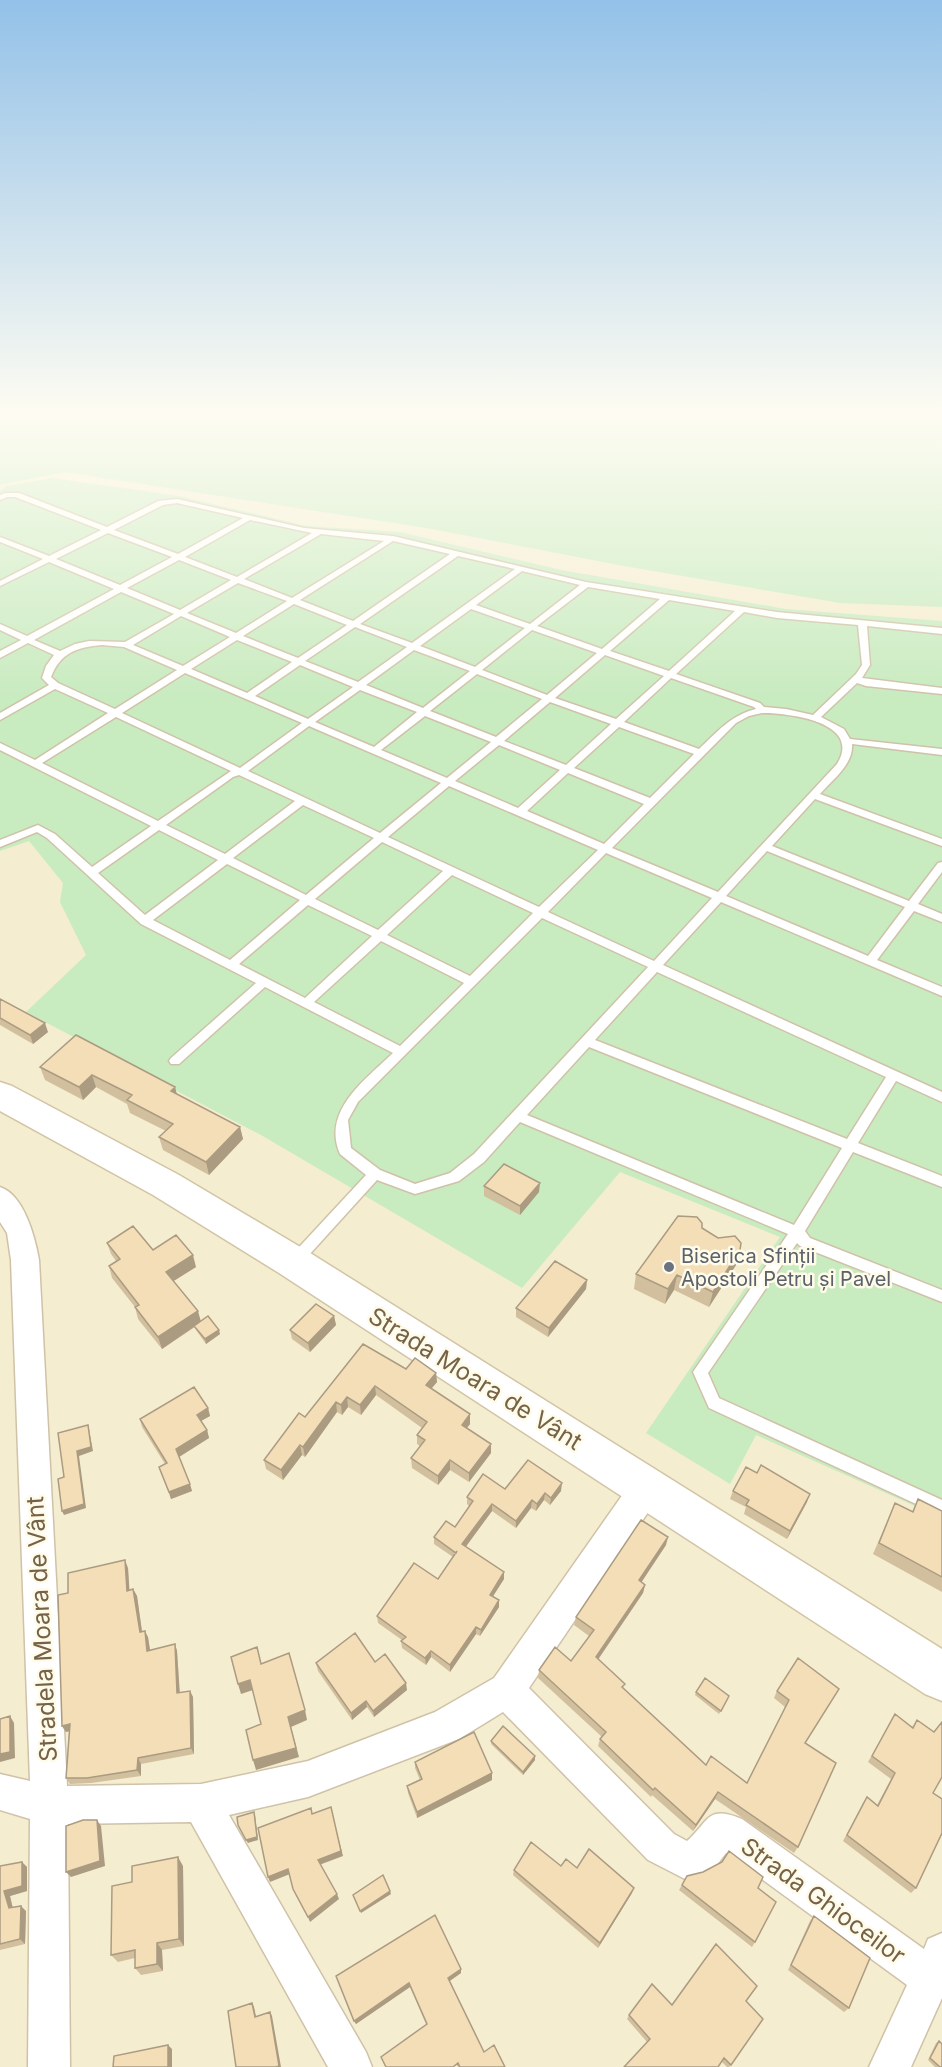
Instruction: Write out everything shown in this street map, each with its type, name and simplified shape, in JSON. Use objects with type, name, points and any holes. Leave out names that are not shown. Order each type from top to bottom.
[{"type":"main road","name":"Strada Moara de Vânt","points":[[0,1095],[166,1185],[293,1262],[942,1677]]},
{"type":"street","name":"Stradela Moara de Vânt","points":[[0,1198],[20,1231],[25,1260],[49,1805],[49,2067]]},
{"type":"street","points":[[0,1792],[49,1805],[201,1803],[308,1779],[446,1726],[506,1690],[646,1488]]},
{"type":"street","name":"Strada Ghioceilor","points":[[506,1690],[520,1707],[661,1847],[687,1861],[703,1853],[718,1832],[729,1832],[937,1966]]},
{"type":"street","points":[[201,1803],[351,2067]]},
{"type":"street","points":[[890,2067],[937,1966]]},
{"type":"lane","points":[[49,507],[550,699],[701,753]]},
{"type":"lane","points":[[0,584],[154,507]]},
{"type":"lane","points":[[202,507],[318,533],[393,538],[519,570],[586,584],[741,610],[814,620],[861,622],[942,631]]},
{"type":"lane","points":[[0,655],[247,519]]},
{"type":"lane","points":[[126,645],[318,533]]},
{"type":"lane","points":[[36,763],[393,538]]},
{"type":"lane","points":[[0,539],[299,662],[652,802]]},
{"type":"lane","points":[[248,697],[457,553]]},
{"type":"lane","points":[[91,873],[230,775],[242,771],[310,723],[519,570]]},
{"type":"lane","points":[[374,751],[586,584]]},
{"type":"lane","points":[[231,965],[306,899],[550,699],[667,597]]},
{"type":"lane","points":[[470,606],[757,705],[762,710]]},
{"type":"lane","points":[[519,813],[741,610]]},
{"type":"lane","points":[[815,718],[866,665],[861,622]]},
{"type":"lane","points":[[0,627],[59,654]]},
{"type":"lane","points":[[942,992],[126,645],[101,641],[77,646],[59,654],[49,666],[46,678],[55,685],[655,966],[942,1097]]},
{"type":"lane","points":[[855,679],[866,683],[942,691]]},
{"type":"lane","points":[[0,717],[55,685]]},
{"type":"lane","points":[[847,741],[848,753],[841,765],[479,1158],[454,1177],[416,1189],[375,1174],[345,1150],[342,1120],[354,1099],[733,722],[746,714],[762,710],[796,712],[833,727],[847,741],[942,752]]},
{"type":"lane","points":[[0,746],[472,982]]},
{"type":"lane","points":[[814,795],[942,843]]},
{"type":"lane","points":[[145,921],[303,800]]},
{"type":"lane","points":[[0,844],[38,828],[51,836],[145,921],[401,1052]]},
{"type":"lane","points":[[766,847],[942,918]]},
{"type":"lane","points":[[870,961],[942,865]]},
{"type":"lane","points":[[306,1004],[451,870]]},
{"type":"lane","points":[[176,1061],[264,982]]},
{"type":"lane","points":[[587,1041],[942,1182]]},
{"type":"lane","points":[[893,1075],[797,1232],[700,1372],[714,1403],[942,1508]]},
{"type":"lane","points":[[517,1116],[797,1232],[805,1242],[942,1296]]},
{"type":"lane","points":[[293,1262],[375,1174]]},
{"type":"shaded area","points":[[0,507],[383,507],[942,584],[942,2067],[0,2067]]},
{"type":"green space","points":[[0,507],[228,507],[307,526],[400,532],[561,570],[786,609],[942,621],[942,1518],[756,1435],[730,1484],[646,1433],[780,1237],[620,1172],[522,1288],[261,1135],[26,1012],[86,955],[60,902],[63,883],[29,841],[0,851]]},
{"type":"green space","points":[[294,507],[942,507],[942,607],[840,603],[624,566],[426,528]]},
{"type":"building","points":[[0,999],[45,1023],[30,1035],[0,1018]]},
{"type":"building","points":[[76,1035],[175,1087],[171,1091],[240,1127],[206,1162],[159,1137],[173,1124],[127,1100],[132,1095],[92,1075],[79,1087],[40,1067]]},
{"type":"building","points":[[504,1164],[540,1183],[520,1206],[484,1186]]},
{"type":"building","points":[[678,1216],[697,1217],[702,1223],[702,1228],[718,1238],[735,1236],[741,1243],[740,1250],[713,1292],[677,1275],[668,1289],[636,1274]]},
{"type":"building","points":[[133,1226],[153,1250],[176,1235],[193,1255],[166,1272],[198,1311],[158,1337],[135,1307],[139,1305],[109,1266],[120,1259],[107,1243]]},
{"type":"building","points":[[555,1261],[587,1280],[549,1328],[516,1308]]},
{"type":"building","points":[[316,1304],[334,1316],[308,1343],[290,1330]]},
{"type":"building","points":[[208,1316],[219,1330],[205,1339],[194,1326]]},
{"type":"building","points":[[363,1344],[406,1369],[415,1358],[436,1373],[426,1385],[470,1414],[462,1425],[491,1444],[469,1473],[450,1460],[438,1476],[411,1458],[425,1440],[417,1435],[427,1422],[375,1386],[360,1405],[347,1397],[341,1405],[336,1402],[303,1447],[300,1445],[281,1470],[264,1460],[299,1413],[305,1417]]},
{"type":"building","points":[[194,1387],[208,1408],[197,1415],[207,1430],[176,1449],[190,1484],[169,1492],[159,1467],[167,1463],[140,1419]]},
{"type":"building","points":[[88,1425],[91,1447],[77,1451],[84,1504],[62,1511],[58,1479],[64,1477],[58,1433]]},
{"type":"building","points":[[528,1460],[562,1483],[551,1498],[545,1493],[537,1504],[532,1500],[516,1521],[492,1504],[462,1544],[504,1572],[490,1595],[499,1600],[481,1630],[476,1627],[450,1665],[431,1651],[425,1658],[401,1641],[406,1637],[377,1616],[414,1563],[438,1579],[456,1553],[434,1537],[446,1521],[455,1527],[473,1501],[467,1497],[483,1474],[505,1489]]},
{"type":"building","points":[[761,1465],[810,1494],[790,1531],[746,1505],[749,1500],[733,1491],[746,1467],[757,1473]]},
{"type":"building","points":[[918,1499],[942,1511],[942,1577],[879,1543],[895,1503],[913,1512]]},
{"type":"building","points":[[641,1520],[668,1537],[639,1580],[645,1585],[596,1657],[625,1684],[622,1687],[706,1765],[711,1756],[747,1783],[789,1700],[777,1691],[798,1658],[839,1689],[805,1743],[836,1763],[798,1847],[718,1792],[696,1825],[655,1788],[653,1790],[600,1739],[606,1732],[539,1670],[555,1647],[571,1661],[594,1630],[576,1617]]},
{"type":"building","points":[[125,1560],[127,1591],[133,1589],[140,1632],[145,1631],[147,1651],[175,1644],[177,1693],[190,1691],[191,1748],[138,1758],[137,1770],[87,1778],[66,1778],[70,1724],[62,1726],[58,1595],[68,1593],[68,1573]]},
{"type":"building","points":[[355,1633],[375,1662],[385,1654],[406,1683],[373,1711],[366,1701],[351,1713],[316,1663]]},
{"type":"building","points":[[257,1647],[261,1664],[289,1653],[305,1710],[288,1717],[296,1748],[253,1760],[246,1730],[261,1724],[250,1680],[238,1684],[231,1657]]},
{"type":"building","points":[[705,1678],[729,1696],[721,1711],[696,1692]]},
{"type":"building","points":[[895,1714],[913,1728],[917,1720],[934,1732],[942,1722],[942,1777],[933,1793],[942,1799],[942,1833],[916,1888],[847,1835],[867,1797],[878,1806],[895,1773],[872,1756]]},
{"type":"building","points":[[10,1716],[10,1752],[0,1754],[0,1719]]},
{"type":"building","points":[[503,1726],[535,1756],[523,1772],[491,1741]]},
{"type":"building","points":[[474,1732],[492,1773],[417,1812],[407,1786],[422,1779],[415,1762]]},
{"type":"building","points":[[331,1807],[341,1851],[318,1860],[337,1894],[308,1917],[293,1889],[288,1869],[268,1877],[258,1828],[311,1808],[312,1814]]},
{"type":"building","points":[[254,1812],[257,1837],[246,1840],[238,1825],[237,1817]]},
{"type":"building","points":[[83,1820],[97,1820],[100,1861],[66,1872],[66,1826]]},
{"type":"building","points":[[531,1842],[561,1866],[566,1859],[577,1868],[589,1849],[634,1888],[600,1943],[514,1870]]},
{"type":"building","points":[[729,1851],[763,1877],[758,1888],[776,1902],[755,1942],[682,1885],[687,1876],[703,1872],[722,1862]]},
{"type":"building","points":[[178,1857],[179,1939],[157,1943],[157,1964],[135,1968],[135,1950],[111,1955],[112,1886],[132,1882],[132,1866]]},
{"type":"building","points":[[22,1862],[22,1886],[4,1891],[9,1908],[21,1906],[20,1939],[0,1944],[0,1866]]},
{"type":"building","points":[[383,1875],[390,1891],[360,1911],[353,1895]]},
{"type":"building","points":[[435,1915],[461,1969],[448,1978],[484,2052],[494,2045],[505,2067],[460,2067],[458,2063],[453,2067],[386,2067],[381,2057],[427,2024],[409,1983],[354,2021],[336,1976]]},
{"type":"building","points":[[814,1916],[870,1958],[849,2008],[791,1965]]},
{"type":"building","points":[[716,1944],[757,1986],[746,2001],[763,2019],[731,2065],[724,2058],[718,2067],[624,2067],[650,2039],[629,2015],[652,1984],[672,2005]]},
{"type":"building","points":[[252,2003],[255,2017],[270,2012],[279,2066],[236,2067],[228,2011]]},
{"type":"building","points":[[939,2041],[942,2044],[942,2067],[930,2058]]},
{"type":"building","points":[[168,2045],[168,2067],[113,2067],[114,2056]]},
{"type":"place","name":"Biserica Sfinții Apostoli Petru și Pavel","points":[[669,1267]]}]
